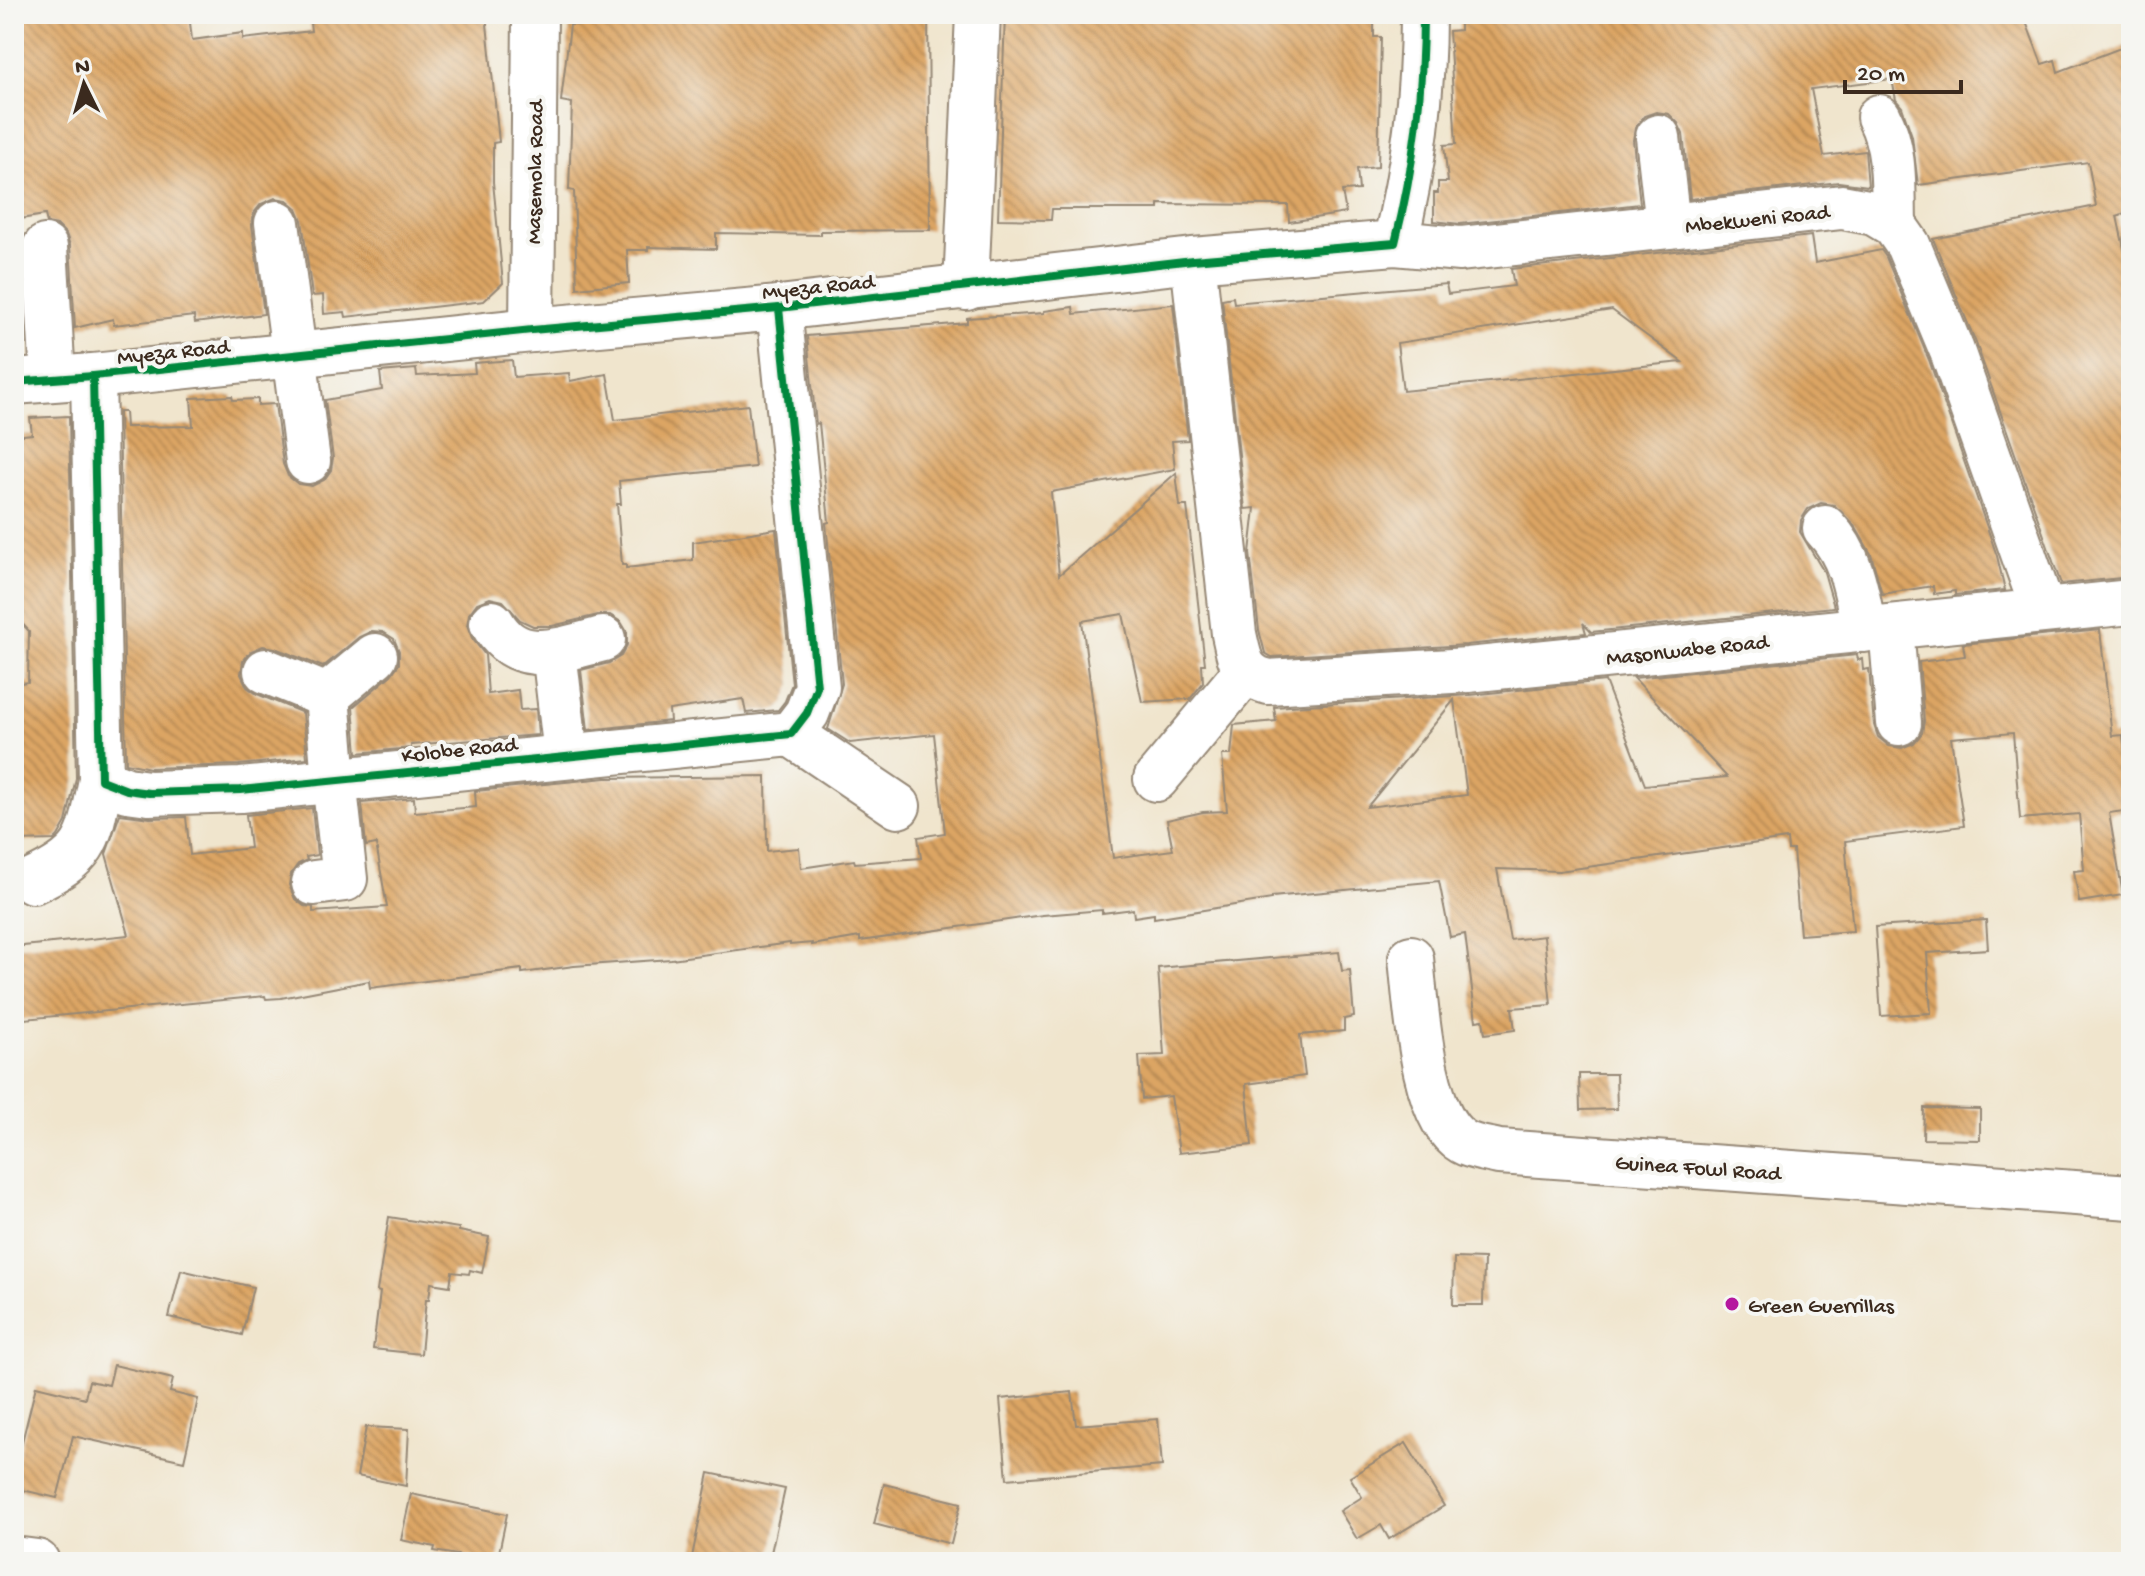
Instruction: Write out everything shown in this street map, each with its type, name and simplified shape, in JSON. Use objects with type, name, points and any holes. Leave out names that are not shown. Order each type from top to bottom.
[{"type":"street","name":"Masemola Road","points":[[532,330],[535,14]]},
{"type":"street","points":[[966,288],[978,14]]},
{"type":"street","points":[[1395,243],[1409,189],[1418,130],[1423,14]]},
{"type":"street","points":[[1879,117],[1889,145],[1894,225],[1908,245],[1952,351],[2043,610]]},
{"type":"street","points":[[1658,137],[1668,226]]},
{"type":"street","name":"Mbekweni Road","points":[[1395,243],[1460,249],[1842,207],[1874,213],[1894,225]]},
{"type":"street","points":[[277,223],[308,461]]},
{"type":"street","name":"Myeza Road","points":[[53,379],[779,308],[1193,260],[1395,243]]},
{"type":"street","points":[[33,881],[61,868],[80,852],[90,835],[101,780],[53,379],[45,247]]},
{"type":"street","points":[[1156,779],[1246,671],[1239,659],[1232,619],[1193,260]]},
{"type":"street","points":[[779,308],[817,687],[807,713],[791,734],[898,806]]},
{"type":"street","points":[[1825,528],[1842,549],[1878,628],[1899,723]]},
{"type":"street","name":"Masonwabe Road","points":[[1246,671],[1254,678],[1268,682],[1468,670],[2131,602]]},
{"type":"street","points":[[492,623],[500,637],[523,652],[554,651],[603,639]]},
{"type":"street","points":[[554,651],[566,755]]},
{"type":"street","points":[[327,696],[375,656]]},
{"type":"street","points":[[266,671],[327,696]]},
{"type":"street","points":[[327,696],[343,879]]},
{"type":"street","name":"Kolobe Road","points":[[101,780],[127,790],[149,793],[241,790],[791,734]]},
{"type":"street","name":"Guinea Fowl Road","points":[[1411,958],[1425,1068],[1439,1116],[1464,1143],[1499,1152],[2131,1197]]},
{"type":"street","points":[[14,1559],[37,1562]]},
{"type":"building","points":[[14,14],[189,14],[192,40],[243,33],[243,39],[311,31],[309,14],[340,14],[343,19],[381,14],[486,14],[499,142],[493,143],[493,182],[503,283],[484,301],[346,317],[345,312],[324,314],[323,295],[312,296],[302,220],[297,208],[287,200],[275,198],[261,204],[254,213],[252,225],[264,314],[195,323],[194,316],[114,325],[113,319],[75,328],[70,245],[66,234],[57,225],[47,223],[45,215],[14,220]]},
{"type":"building","points":[[584,14],[928,14],[930,230],[821,231],[821,235],[716,233],[716,249],[648,247],[648,250],[627,250],[629,283],[577,288],[574,191],[569,190],[572,103],[561,101],[570,25],[583,25]]},
{"type":"building","points":[[1005,14],[1311,14],[1311,18],[1374,19],[1374,37],[1381,37],[1378,167],[1357,169],[1359,190],[1342,191],[1346,213],[1289,222],[1288,205],[1159,204],[1159,209],[1052,209],[1051,220],[998,219]]},
{"type":"building","points":[[1460,14],[1977,14],[1981,23],[2004,14],[2023,14],[2042,64],[2055,60],[2058,72],[2131,44],[2131,211],[2117,216],[2131,281],[2131,577],[2061,584],[1976,343],[1933,239],[2096,206],[2088,162],[1918,185],[1912,136],[1902,107],[1896,100],[1892,79],[1811,89],[1824,156],[1865,151],[1868,186],[1839,182],[1690,199],[1683,134],[1669,114],[1656,112],[1644,116],[1635,128],[1633,140],[1640,204],[1460,224],[1434,221],[1434,193],[1438,193],[1438,182],[1448,182],[1444,145],[1456,144],[1449,31],[1460,30]]},
{"type":"building","points":[[1811,236],[1815,263],[1881,250],[1929,360],[1997,556],[2005,590],[1934,594],[1933,586],[1882,594],[1871,554],[1855,526],[1834,505],[1821,503],[1808,509],[1801,520],[1800,532],[1824,572],[1834,607],[1591,632],[1583,623],[1586,633],[1466,645],[1272,657],[1265,653],[1259,630],[1250,553],[1255,508],[1245,509],[1222,299],[1233,297],[1234,303],[1446,284],[1448,294],[1514,286],[1511,269]],"holes":[[[1612,310],[1682,362],[1403,391],[1397,343]]]},
{"type":"building","points":[[22,281],[25,323],[14,325],[14,282]]},
{"type":"building","points":[[1173,304],[1188,440],[1172,441],[1175,469],[1051,492],[1059,575],[1176,473],[1180,506],[1187,506],[1205,664],[1202,664],[1203,683],[1190,699],[1142,702],[1123,614],[1082,621],[1113,858],[1173,850],[1167,820],[1203,812],[1227,811],[1222,755],[1231,755],[1234,725],[1276,721],[1274,707],[1470,695],[1605,681],[1645,785],[1727,777],[1634,678],[1857,655],[1858,660],[1862,659],[1863,670],[1869,669],[1878,737],[1889,746],[1902,748],[1914,743],[1922,733],[1924,721],[1919,662],[1965,656],[1963,644],[2100,630],[2112,736],[2123,735],[2131,810],[2109,813],[2123,895],[2079,902],[2074,871],[2084,870],[2079,814],[2020,819],[2013,733],[1951,738],[1964,826],[1845,841],[1853,931],[1800,935],[1793,850],[1788,850],[1787,839],[1559,871],[1497,869],[1510,940],[1544,936],[1551,1005],[1512,1008],[1515,1030],[1485,1034],[1483,1020],[1476,1021],[1465,934],[1450,937],[1439,881],[1272,897],[1154,918],[1154,914],[1134,917],[1133,909],[1043,915],[860,941],[860,937],[812,945],[790,943],[671,959],[522,973],[522,969],[370,988],[369,981],[281,998],[266,999],[265,996],[14,1020],[14,947],[129,935],[106,854],[120,814],[150,818],[186,817],[190,855],[250,848],[246,815],[312,808],[317,855],[306,857],[307,860],[298,864],[291,874],[289,885],[295,899],[304,906],[313,907],[313,912],[387,907],[376,844],[366,846],[362,803],[414,798],[415,812],[476,807],[475,791],[606,778],[766,776],[767,851],[799,848],[801,868],[854,860],[855,863],[921,858],[918,837],[945,833],[934,734],[850,743],[828,729],[842,684],[826,523],[829,522],[807,336],[967,323],[967,318],[1044,313],[1073,307],[1074,314]],"holes":[[[1454,700],[1467,795],[1367,807]]]},
{"type":"building","points":[[512,360],[514,377],[569,373],[570,381],[607,374],[615,420],[748,405],[755,467],[619,481],[621,504],[617,504],[622,565],[626,568],[693,560],[693,542],[776,529],[792,684],[778,710],[746,713],[743,699],[669,710],[670,721],[588,730],[581,670],[609,663],[621,656],[627,645],[627,632],[621,622],[610,615],[598,615],[552,626],[533,626],[520,620],[503,601],[490,598],[477,603],[469,614],[467,625],[472,638],[485,655],[488,694],[518,690],[520,710],[536,709],[538,735],[411,745],[411,748],[357,753],[353,707],[391,675],[399,664],[399,651],[394,639],[383,632],[372,631],[359,637],[323,667],[263,646],[251,651],[243,661],[241,674],[247,687],[303,713],[307,758],[239,765],[150,768],[126,763],[119,412],[125,412],[126,427],[193,426],[191,398],[232,396],[233,400],[258,399],[258,405],[275,404],[283,464],[288,476],[298,484],[312,486],[324,480],[331,470],[333,458],[325,400],[382,390],[380,372],[416,369],[417,376],[475,373],[474,363]]},
{"type":"building","points":[[69,416],[76,778],[66,822],[58,836],[54,840],[14,841],[14,684],[28,682],[29,631],[14,615],[14,436],[32,434],[30,418]]},
{"type":"building","points":[[1986,920],[1988,949],[1927,953],[1931,1013],[1881,1016],[1875,927]]},
{"type":"building","points":[[1339,952],[1342,971],[1350,970],[1354,1017],[1344,1019],[1344,1031],[1300,1035],[1305,1076],[1246,1084],[1252,1145],[1179,1153],[1171,1096],[1142,1099],[1139,1056],[1164,1055],[1158,968]]},
{"type":"building","points":[[1579,1074],[1616,1074],[1617,1109],[1580,1110]]},
{"type":"building","points":[[1924,1108],[1980,1109],[1980,1140],[1923,1139]]},
{"type":"building","points":[[389,1217],[459,1228],[459,1231],[489,1237],[482,1273],[470,1270],[469,1274],[452,1272],[450,1286],[431,1283],[429,1299],[426,1299],[421,1354],[373,1349],[380,1292],[377,1291]]},
{"type":"building","points":[[1454,1258],[1484,1259],[1483,1305],[1453,1305]]},
{"type":"building","points":[[181,1270],[253,1287],[242,1335],[169,1317]]},
{"type":"building","points":[[114,1365],[173,1379],[170,1392],[198,1399],[184,1461],[73,1436],[57,1498],[14,1488],[14,1474],[36,1386],[85,1398],[89,1381],[109,1385]]},
{"type":"building","points":[[1072,1392],[1076,1425],[1158,1419],[1162,1466],[1007,1479],[1000,1399]]},
{"type":"building","points":[[366,1427],[409,1429],[406,1486],[357,1476]]},
{"type":"building","points":[[1406,1443],[1444,1506],[1389,1539],[1381,1525],[1357,1539],[1340,1511],[1362,1497],[1350,1477]]},
{"type":"building","points":[[709,1473],[785,1489],[769,1562],[691,1562]]},
{"type":"building","points":[[884,1484],[961,1503],[951,1544],[874,1524]]},
{"type":"building","points":[[411,1494],[507,1514],[497,1562],[434,1551],[435,1547],[401,1540]]},
{"type":"cycle path","points":[[14,382],[779,308],[1193,260],[1395,243],[1416,129],[1423,14]]},
{"type":"cycle path","points":[[93,376],[101,780],[127,790],[149,793],[241,790],[791,734],[807,713],[817,687],[779,308]]},
{"type":"place","name":"Green Guerrillas","points":[[1732,1304]]}]
